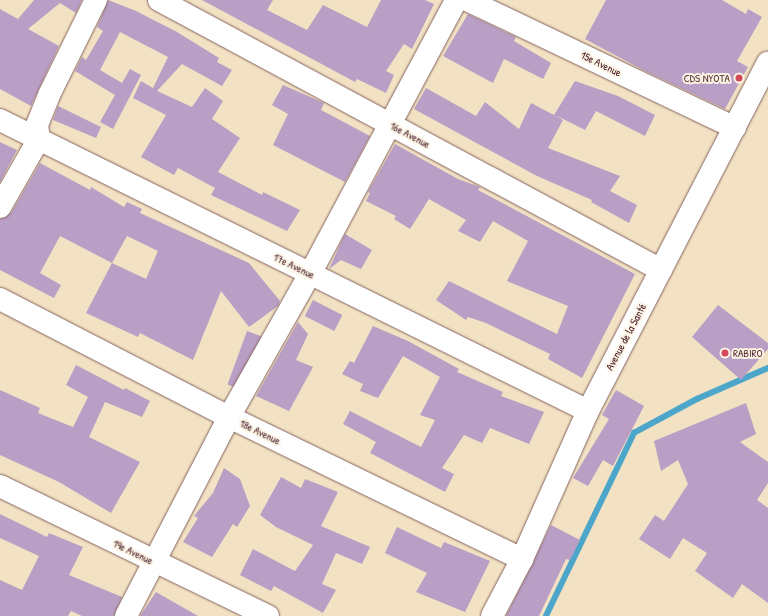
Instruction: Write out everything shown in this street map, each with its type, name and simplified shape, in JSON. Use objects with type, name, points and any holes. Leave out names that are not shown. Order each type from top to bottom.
[{"type":"street","points":[[0,206],[39,139],[37,125],[49,95],[96,0]]},
{"type":"street","name":"16e Avenue","points":[[159,0],[661,270]]},
{"type":"street","points":[[126,616],[229,417],[310,274],[456,0]]},
{"type":"street","name":"15e Avenue","points":[[467,0],[735,128]]},
{"type":"street","name":"Avenue de la Santé","points":[[492,616],[522,559],[588,410],[768,63]]},
{"type":"street","name":"17e Avenue","points":[[0,120],[588,410]]},
{"type":"street","name":"18e Avenue","points":[[0,299],[229,417],[522,559]]},
{"type":"street","name":"19e Avenue","points":[[0,486],[268,616]]},
{"type":"building","points":[[34,0],[82,0],[76,13],[60,3],[28,29],[59,46],[31,106],[0,89],[0,9],[18,19]]},
{"type":"building","points":[[108,0],[136,11],[177,32],[219,58],[217,62],[232,70],[222,86],[182,64],[157,91],[192,107],[205,88],[223,101],[212,119],[240,138],[218,172],[262,195],[263,192],[300,210],[287,231],[211,195],[215,188],[178,168],[174,175],[141,157],[166,115],[133,98],[141,81],[153,88],[168,57],[120,32],[100,70],[122,83],[130,69],[141,75],[113,129],[100,122],[115,95],[75,71],[82,57],[86,60],[103,31],[97,27]]},
{"type":"building","points":[[202,0],[273,0],[267,10],[307,30],[323,5],[367,27],[381,0],[425,0],[434,4],[412,49],[404,44],[386,71],[394,75],[386,93],[357,79],[355,82]]},
{"type":"building","points":[[606,0],[722,0],[746,14],[748,9],[762,17],[737,61],[748,67],[725,109],[645,71],[585,39]]},
{"type":"building","points":[[468,14],[516,37],[514,41],[551,63],[543,79],[504,59],[493,83],[443,56]]},
{"type":"building","points":[[575,81],[618,96],[655,115],[645,136],[596,111],[585,130],[555,115],[563,120],[548,148],[620,176],[610,191],[637,205],[629,223],[591,202],[592,200],[537,176],[414,109],[426,88],[476,116],[485,102],[519,129],[531,103],[554,115]]},
{"type":"building","points":[[283,85],[324,103],[321,110],[370,136],[345,182],[273,145],[288,114],[272,105]]},
{"type":"building","points":[[58,106],[101,127],[96,138],[53,120]]},
{"type":"building","points":[[0,142],[17,150],[0,182]]},
{"type":"building","points":[[395,144],[458,179],[480,187],[478,190],[635,274],[582,378],[548,359],[550,354],[486,323],[468,317],[466,320],[436,300],[449,281],[557,334],[568,306],[507,281],[528,241],[493,221],[480,242],[458,231],[466,220],[429,199],[410,229],[394,219],[396,216],[366,201],[370,193],[368,192]]},
{"type":"building","points":[[40,163],[90,190],[91,187],[124,207],[127,202],[142,209],[140,213],[249,263],[280,301],[278,306],[249,327],[221,291],[193,360],[140,333],[138,337],[86,313],[112,263],[60,236],[40,273],[61,285],[54,298],[0,270],[0,219],[11,213]],"holes":[[[127,236],[158,251],[146,279],[112,263]]]},
{"type":"building","points":[[345,234],[372,250],[361,269],[341,260],[329,269]]},
{"type":"building","points":[[313,300],[342,315],[334,331],[305,316]]},
{"type":"building","points":[[718,305],[768,343],[768,349],[741,380],[692,337]]},
{"type":"building","points":[[298,322],[308,334],[296,360],[313,367],[289,411],[256,396]]},
{"type":"building","points":[[373,326],[408,341],[459,369],[457,372],[503,392],[501,396],[544,412],[529,444],[490,428],[482,443],[464,435],[442,468],[454,474],[445,492],[370,453],[376,442],[343,424],[350,411],[421,447],[435,420],[420,415],[440,377],[403,356],[378,398],[360,391],[363,384],[342,374],[350,361],[354,363]]},
{"type":"building","points":[[247,331],[261,336],[242,390],[228,385]]},
{"type":"building","points":[[76,365],[124,390],[125,388],[150,401],[142,417],[105,402],[89,437],[140,462],[111,513],[59,482],[0,455],[0,390],[40,408],[38,413],[73,427],[88,397],[66,385]]},
{"type":"building","points":[[616,390],[644,406],[613,466],[603,460],[588,486],[573,478],[609,419],[602,415]]},
{"type":"building","points":[[746,403],[756,434],[740,442],[768,462],[768,483],[757,500],[768,508],[768,603],[742,584],[733,598],[695,571],[707,553],[683,538],[670,559],[639,539],[655,515],[664,521],[688,484],[678,460],[661,471],[654,441]]},
{"type":"building","points":[[224,468],[240,479],[250,506],[237,527],[233,524],[212,557],[183,542],[198,518],[194,516],[213,493]]},
{"type":"building","points":[[281,477],[301,488],[305,479],[338,492],[321,526],[370,547],[362,564],[336,553],[322,584],[336,590],[323,613],[274,586],[271,591],[240,575],[253,549],[295,571],[313,545],[276,527],[260,515]]},
{"type":"building","points":[[0,514],[47,537],[49,533],[83,547],[69,575],[122,597],[114,616],[82,616],[71,611],[68,616],[0,616],[0,580],[22,590],[39,556],[0,538]]},
{"type":"building","points":[[551,525],[580,540],[570,560],[566,559],[539,616],[506,616]]},
{"type":"building","points":[[397,527],[441,548],[444,542],[490,561],[465,612],[416,592],[427,573],[385,553]]},
{"type":"building","points":[[156,592],[198,616],[140,616]]},
{"type":"waterway","points":[[546,616],[634,433],[697,399],[768,368]]},
{"type":"place","name":"CDS NYOTA","points":[[739,78]]},
{"type":"place","name":"RABIRO","points":[[725,353]]}]
